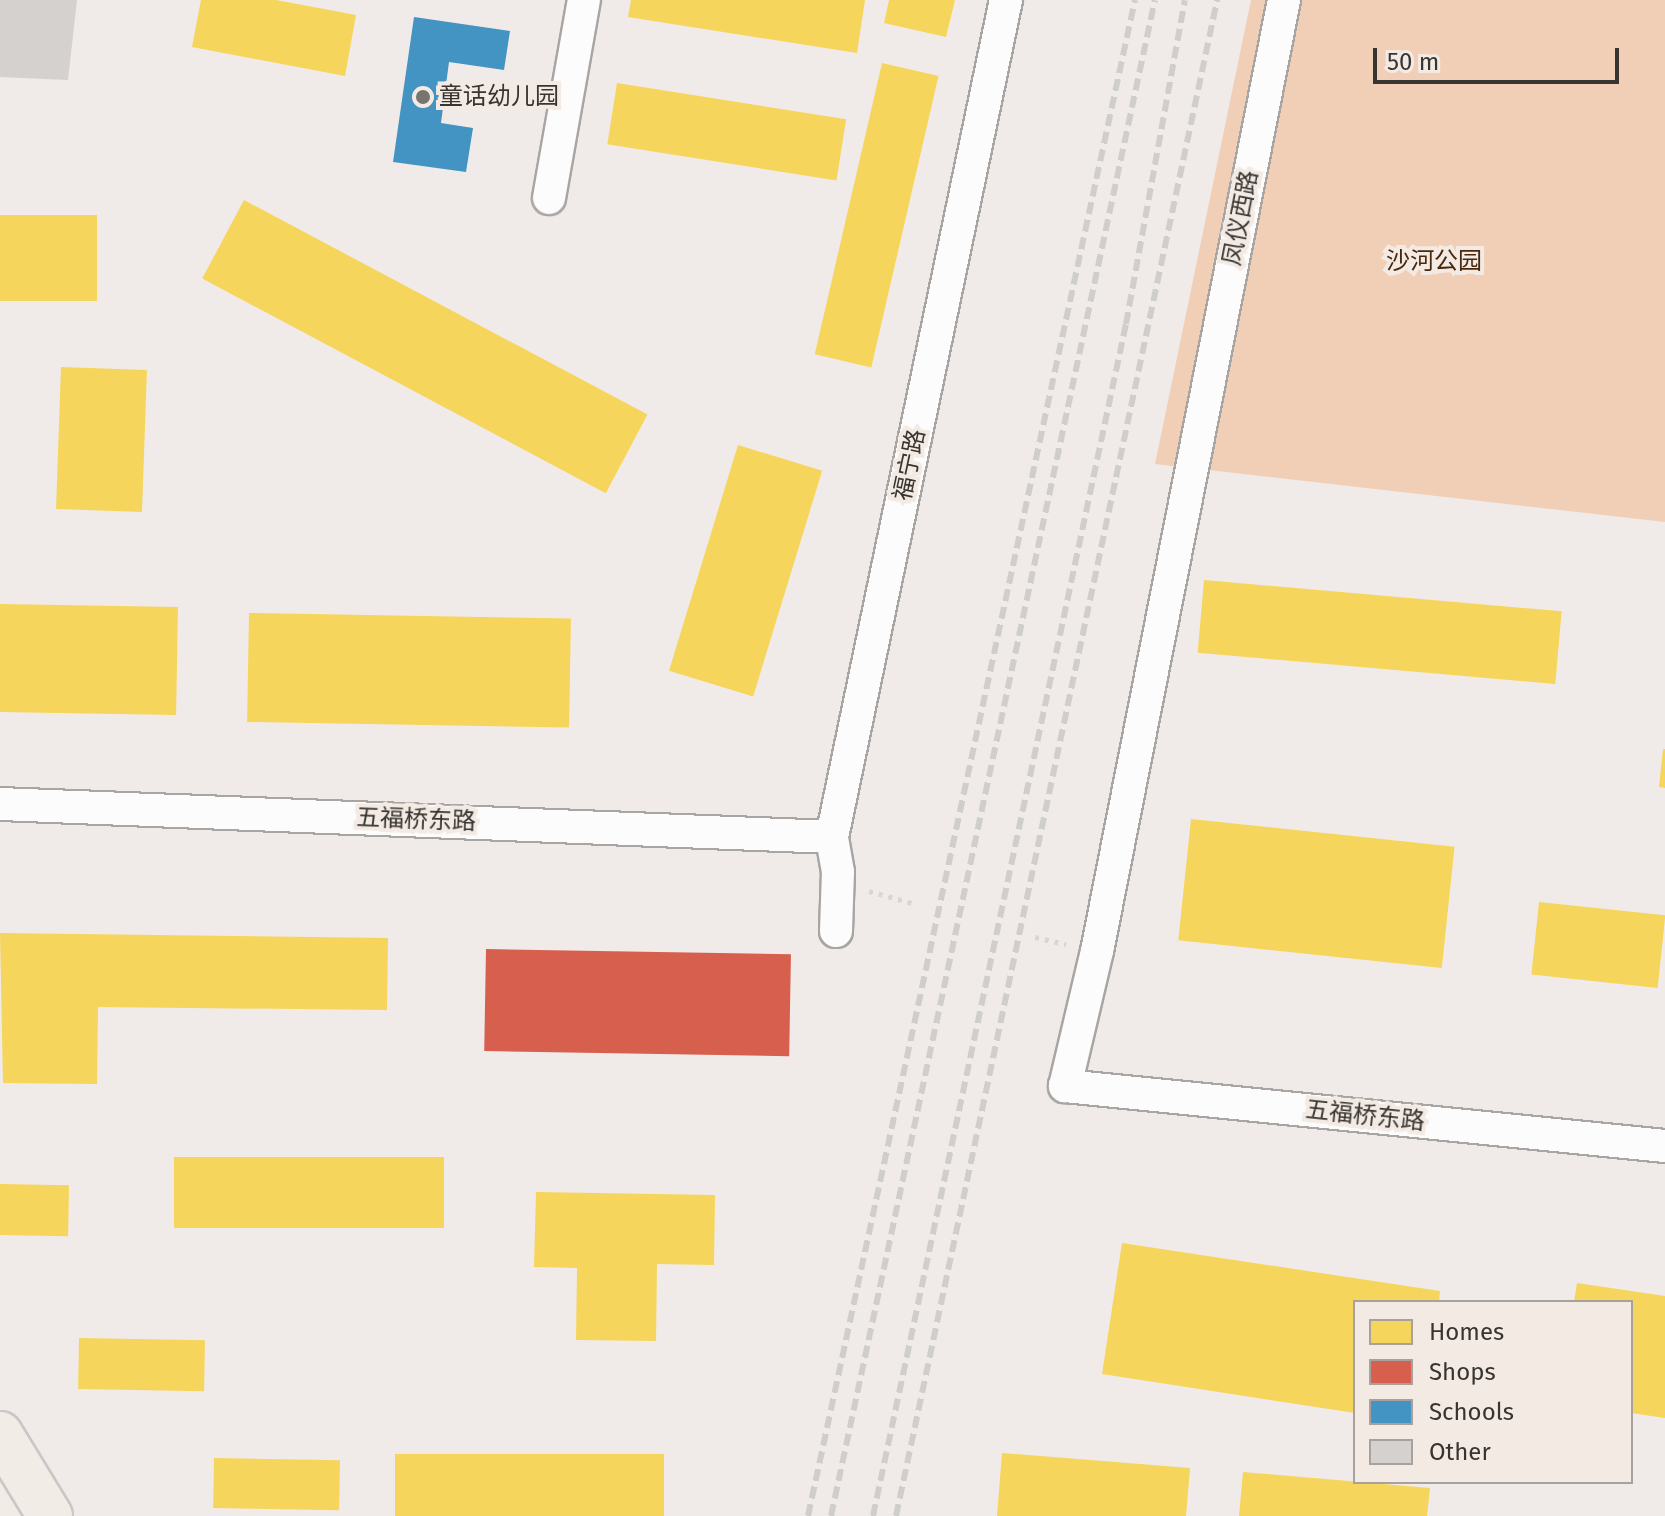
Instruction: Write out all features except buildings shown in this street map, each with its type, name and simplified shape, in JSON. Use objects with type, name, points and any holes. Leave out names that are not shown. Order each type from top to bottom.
[{"type":"highway","points":[[0,1434],[50,1516]]},
{"type":"highway","points":[[0,1496],[14,1516]]},
{"type":"street","points":[[549,198],[584,0]]},
{"type":"street","name":"福宁路","points":[[836,931],[837,883],[832,837],[1006,0]]},
{"type":"street","name":"凤仪西路","points":[[1065,1086],[1097,951],[1284,0]]},
{"type":"street","name":"五福桥东路","points":[[0,804],[832,837]]},
{"type":"street","name":"五福桥东路","points":[[1065,1086],[1665,1146]]},
{"type":"street","points":[[0,1441],[59,1516]]},
{"type":"path","points":[[837,883],[916,904]]},
{"type":"green space","name":"沙河公园","points":[[1251,0],[1665,0],[1665,522],[1155,464]]},
{"type":"railway","points":[[808,1516],[1135,0]]},
{"type":"railway","points":[[831,1516],[1155,0]]},
{"type":"railway","points":[[873,1516],[1126,324],[1185,0]]},
{"type":"railway","points":[[896,1516],[1217,0]]},
{"type":"place","name":"童话幼儿园","points":[[423,97]]}]
